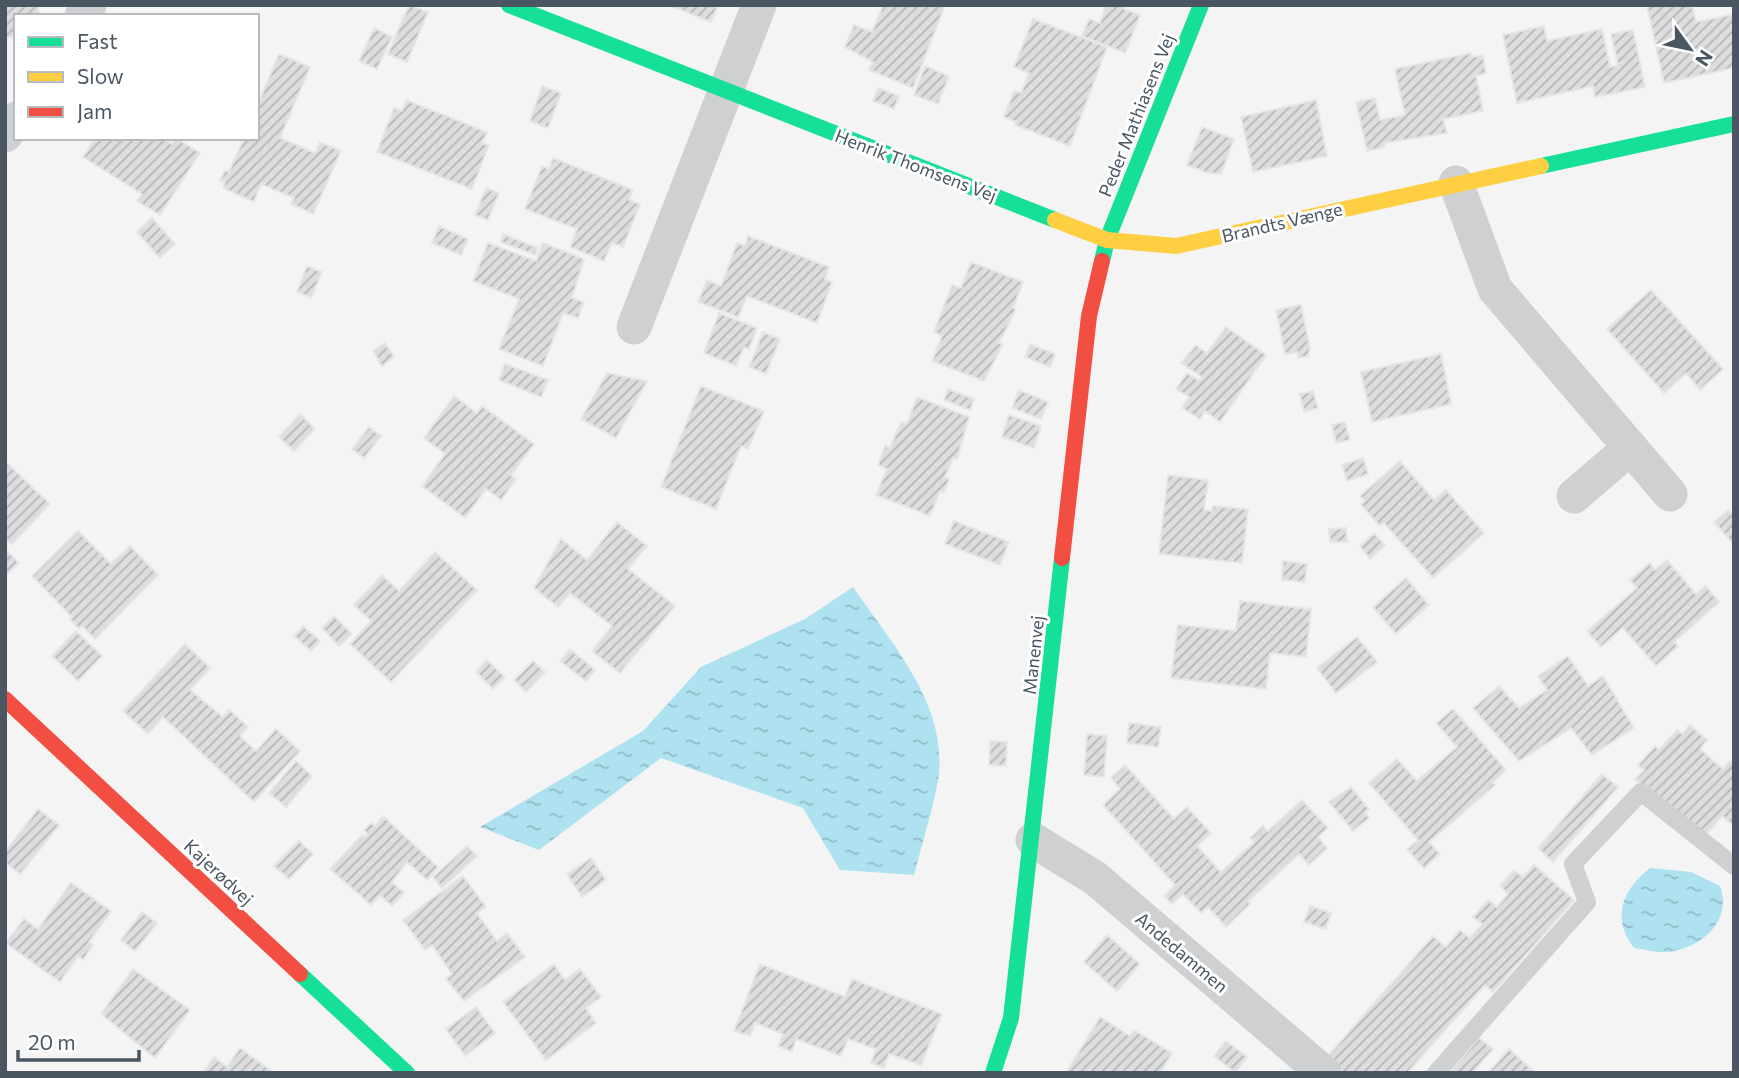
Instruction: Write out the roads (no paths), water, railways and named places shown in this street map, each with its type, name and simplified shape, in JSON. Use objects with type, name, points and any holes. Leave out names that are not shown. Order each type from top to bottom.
[{"type":"street","name":"Henrik Thomsens Vej","points":[[509,5],[1107,240]]},
{"type":"street","points":[[634,327],[759,5]]},
{"type":"street","name":"Peder Mathiasens Vej","points":[[1107,240],[1201,5]]},
{"type":"street","name":"Brandts Vænge","points":[[1107,240],[1176,246],[1734,124]]},
{"type":"street","points":[[1457,183],[1495,289],[1670,494]]},
{"type":"street","name":"Manenvej","points":[[993,1073],[1011,1018],[1033,841],[1089,316],[1107,240]]},
{"type":"street","points":[[1574,496],[1630,448]]},
{"type":"street","name":"Kajerødvej","points":[[5,699],[407,1073]]},
{"type":"street","name":"Andedammen","points":[[1033,841],[1095,878],[1324,1073]]},
{"type":"lane","points":[[1436,1073],[1587,902],[1573,864],[1641,792],[1734,866]]},
{"type":"water","points":[[853,587],[915,678],[935,727],[939,754],[938,781],[914,875],[840,870],[803,808],[661,758],[539,850],[480,827],[643,731],[701,667],[805,619]]},
{"type":"water","points":[[1650,868],[1691,872],[1720,886],[1722,911],[1711,931],[1702,939],[1680,950],[1667,952],[1634,948],[1623,926],[1623,905],[1632,886]]}]
